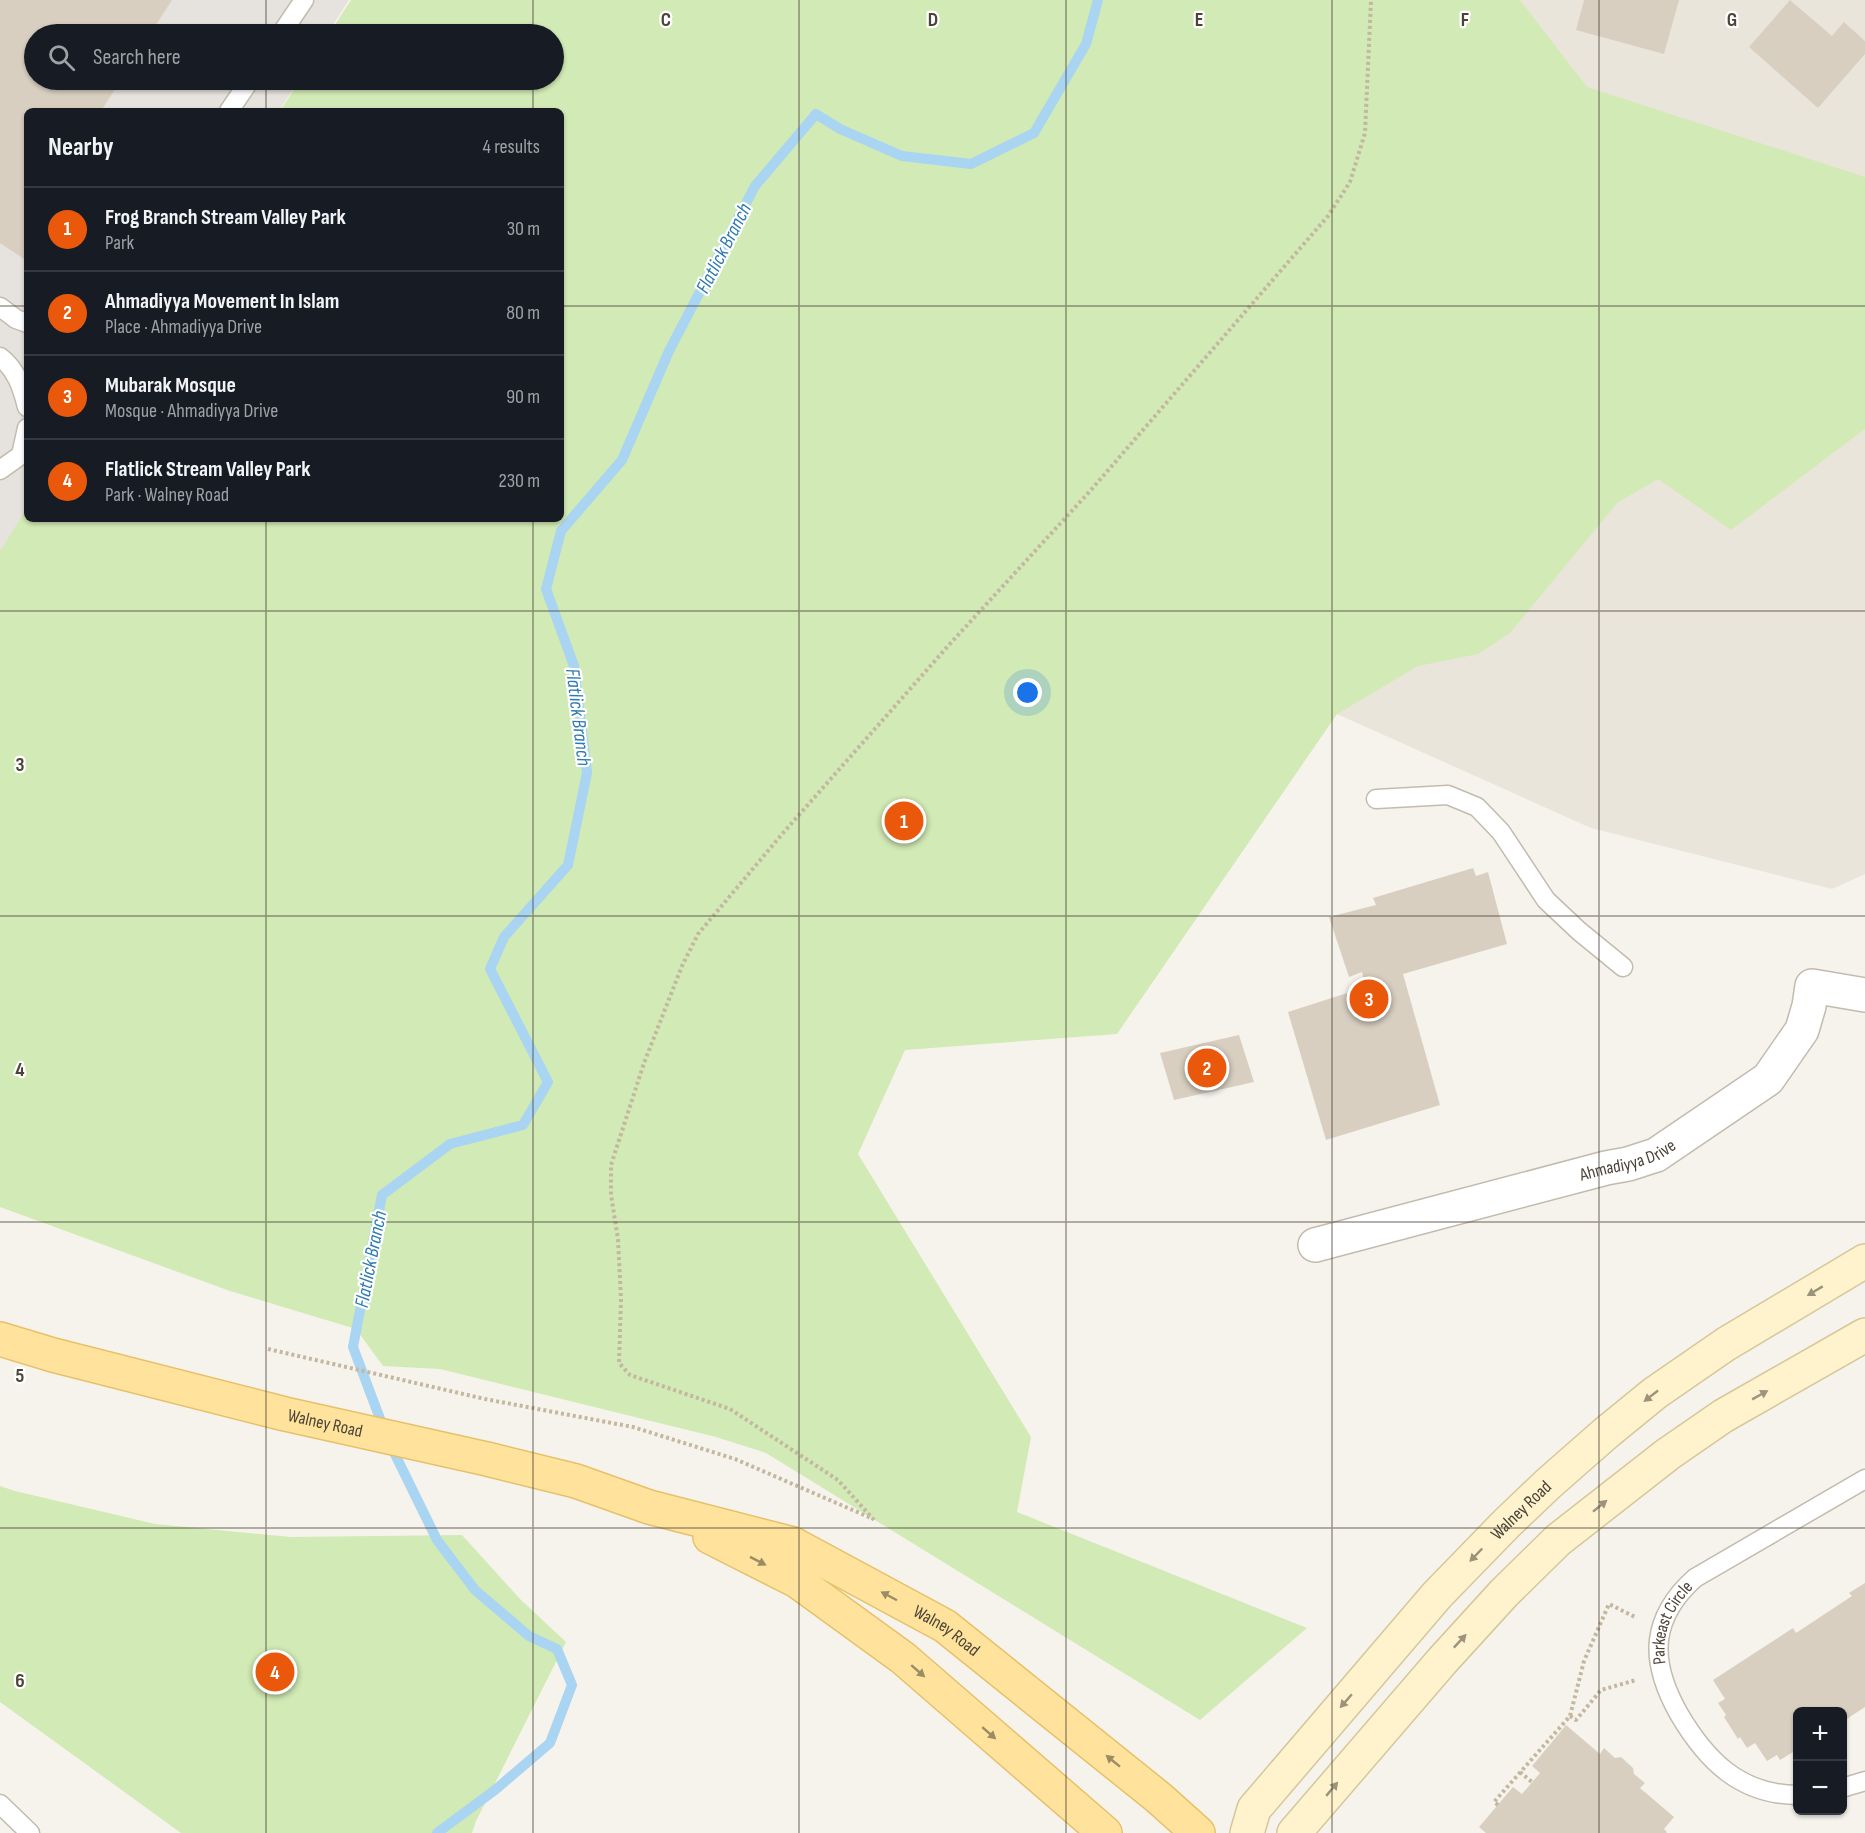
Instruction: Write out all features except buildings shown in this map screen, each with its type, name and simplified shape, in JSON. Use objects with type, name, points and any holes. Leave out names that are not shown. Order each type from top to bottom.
[{"type":"main road","name":"Walney Road","points":[[1247,1833],[1254,1809],[1437,1595],[1507,1523],[1549,1484],[1654,1394],[1726,1344],[1865,1261]]},
{"type":"main road","points":[[1294,1833],[1442,1660],[1504,1593],[1558,1540],[1668,1454],[1723,1416],[1865,1335]]},
{"type":"main road","name":"Walney Road","points":[[0,1339],[53,1355],[285,1414],[576,1481],[649,1507],[793,1544],[945,1626],[1159,1798],[1198,1833]]},
{"type":"main road","name":"Walney Road","points":[[649,1507],[797,1581],[903,1658],[1105,1833]]},
{"type":"street","name":"Ahmadiyya Drive","points":[[1315,1245],[1656,1155],[1768,1079],[1802,1030],[1812,986],[1865,995]]},
{"type":"lane","points":[[288,24],[304,0]]},
{"type":"lane","points":[[231,108],[243,90]]},
{"type":"lane","points":[[0,307],[24,322]]},
{"type":"lane","points":[[0,357],[11,365],[24,394]]},
{"type":"lane","points":[[0,470],[21,455],[24,442]]},
{"type":"lane","points":[[1376,799],[1448,795],[1477,807],[1501,832],[1546,900],[1579,932],[1623,967]]},
{"type":"lane","name":"Parkeast Circle","points":[[1793,1794],[1768,1791],[1746,1784],[1727,1773],[1709,1758],[1695,1741],[1673,1704],[1662,1673],[1658,1657],[1661,1630],[1672,1604],[1682,1589],[1695,1578],[1865,1479]]},
{"type":"lane","points":[[1847,1786],[1865,1781]]},
{"type":"lane","points":[[0,1804],[30,1833]]},
{"type":"path","points":[[268,1349],[485,1399],[645,1431],[735,1459],[874,1520],[838,1480],[730,1409],[630,1375],[619,1363],[620,1287],[618,1239],[611,1195],[611,1165],[620,1136],[644,1063],[682,966],[698,934],[783,833],[940,655],[1091,490],[1334,208],[1350,182],[1365,133],[1371,0]]},
{"type":"path","points":[[1498,1805],[1494,1802],[1547,1745],[1570,1716],[1584,1661],[1609,1605],[1661,1630]]},
{"type":"path","points":[[1570,1716],[1576,1720],[1601,1690],[1662,1673]]},
{"type":"path","points":[[1520,1772],[1532,1782]]},
{"type":"shaded area","points":[[0,0],[349,0],[333,24],[24,24],[24,90],[293,90],[281,108],[24,108],[24,514],[0,552]]},
{"type":"shaded area","points":[[1405,0],[1865,0],[1865,874],[1832,889],[1591,828],[1337,714]]},
{"type":"green space","points":[[351,0],[1520,0],[1587,87],[1865,177],[1865,429],[1731,530],[1658,479],[1618,502],[1510,633],[1478,654],[1418,666],[1337,714],[1117,1034],[905,1050],[858,1154],[1031,1437],[1017,1512],[1307,1628],[1200,1720],[766,1453],[716,1437],[440,1369],[383,1366],[356,1329],[230,1291],[0,1207],[0,551],[24,513],[24,522],[564,522],[564,108],[282,108],[294,90],[564,90],[564,24],[335,24]]},
{"type":"green space","points":[[0,1486],[155,1524],[291,1537],[462,1535],[521,1600],[566,1642],[472,1833],[181,1833],[0,1702]]},
{"type":"waterway","name":"Flatlick Branch","points":[[437,1833],[495,1790],[550,1743],[572,1685],[557,1649],[529,1636],[475,1590],[437,1540],[388,1440],[353,1347],[382,1195],[450,1144],[523,1125],[548,1082],[490,969],[504,937],[568,865],[587,773],[574,666],[546,589],[561,531],[622,460],[669,351],[755,186],[816,114],[840,129],[902,156],[971,164],[1034,133],[1086,44],[1098,0]]},
{"type":"place","name":"Frog Branch Stream Valley Park","points":[[904,821]]},
{"type":"place","name":"Mubarak Mosque","points":[[1369,999]]},
{"type":"place","name":"Ahmadiyya Movement In Islam","points":[[1207,1068]]},
{"type":"place","name":"Flatlick Stream Valley Park","points":[[275,1672]]}]
